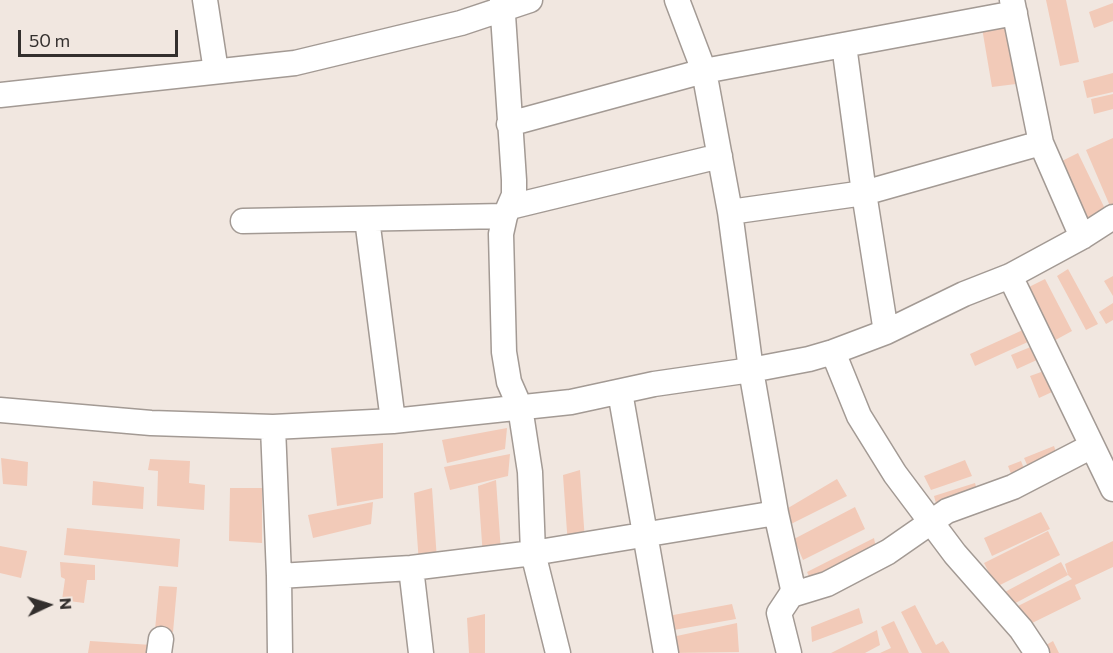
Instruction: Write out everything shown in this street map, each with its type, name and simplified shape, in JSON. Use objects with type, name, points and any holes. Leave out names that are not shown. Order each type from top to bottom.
[{"type":"street","points":[[204,0],[216,71]]},
{"type":"street","points":[[0,95],[296,63],[461,23],[502,4],[530,0]]},
{"type":"street","points":[[677,0],[704,71],[730,212],[751,370],[776,513],[792,582],[791,595],[779,613],[789,653]]},
{"type":"street","points":[[502,4],[514,180],[514,195],[501,234],[504,352],[509,382],[520,408],[530,472],[533,553],[558,653]]},
{"type":"street","points":[[509,124],[704,71],[844,45],[1014,6],[1041,143],[1082,237]]},
{"type":"street","points":[[844,45],[885,332]]},
{"type":"street","points":[[730,212],[864,193],[1041,143]]},
{"type":"street","points":[[243,221],[367,219],[507,212],[720,156]]},
{"type":"street","points":[[0,410],[151,423],[273,427],[393,421],[571,402],[684,378],[751,370],[833,352],[885,332],[964,294],[1010,276],[1082,237],[1113,217]]},
{"type":"street","points":[[367,219],[393,421]]},
{"type":"street","points":[[1010,276],[1113,489]]},
{"type":"street","points":[[833,352],[859,416],[873,441],[930,523],[1021,629],[1037,653]]},
{"type":"street","points":[[620,392],[666,653]]},
{"type":"street","points":[[273,427],[279,576],[279,653]]},
{"type":"street","points":[[791,595],[827,584],[888,552],[947,512],[1013,487],[1092,446]]},
{"type":"street","points":[[279,576],[411,567],[533,553],[776,513]]},
{"type":"street","points":[[411,567],[421,653]]},
{"type":"building","points":[[1046,0],[1066,0],[1079,62],[1060,66]]},
{"type":"building","points":[[1113,3],[1113,21],[1094,28],[1089,12]]},
{"type":"building","points":[[1006,23],[1016,84],[992,87],[982,28]]},
{"type":"building","points":[[1113,73],[1113,92],[1087,98],[1083,81]]},
{"type":"building","points":[[1113,94],[1113,109],[1094,114],[1091,99]]},
{"type":"building","points":[[1113,138],[1113,204],[1110,206],[1086,150]]},
{"type":"building","points":[[1078,153],[1107,213],[1083,224],[1054,165]]},
{"type":"building","points":[[1068,269],[1098,324],[1086,330],[1057,276]]},
{"type":"building","points":[[1113,276],[1113,296],[1104,281]]},
{"type":"building","points":[[1045,279],[1072,331],[1050,343],[1023,290]]},
{"type":"building","points":[[1113,303],[1113,320],[1106,324],[1099,312]]},
{"type":"building","points":[[1025,329],[1030,341],[975,366],[970,354]]},
{"type":"building","points":[[1033,346],[1039,359],[1017,369],[1011,355]]},
{"type":"building","points":[[1044,371],[1052,392],[1039,398],[1030,376]]},
{"type":"building","points":[[507,428],[505,449],[447,463],[442,440]]},
{"type":"building","points":[[383,443],[383,498],[337,506],[331,448]]},
{"type":"building","points":[[1054,446],[1058,458],[1029,469],[1024,458]]},
{"type":"building","points":[[510,454],[508,476],[450,490],[444,467]]},
{"type":"building","points":[[1,458],[28,462],[27,486],[3,484]]},
{"type":"building","points":[[150,459],[190,461],[189,483],[205,485],[204,510],[157,506],[158,471],[148,470]]},
{"type":"building","points":[[965,460],[972,476],[931,490],[924,476]]},
{"type":"building","points":[[1021,461],[1028,479],[1015,484],[1008,466]]},
{"type":"building","points":[[580,470],[585,541],[568,546],[563,475]]},
{"type":"building","points":[[837,479],[847,496],[791,524],[783,511]]},
{"type":"building","points":[[496,480],[501,552],[483,557],[478,486]]},
{"type":"building","points":[[93,481],[144,487],[143,509],[92,505]]},
{"type":"building","points":[[975,483],[979,497],[938,511],[934,496]]},
{"type":"building","points":[[230,488],[262,488],[262,543],[229,541]]},
{"type":"building","points":[[432,488],[437,560],[419,564],[414,493]]},
{"type":"building","points":[[373,502],[371,524],[313,538],[308,515]]},
{"type":"building","points":[[855,507],[865,529],[803,560],[794,539]]},
{"type":"building","points":[[1041,512],[1050,529],[992,556],[984,538]]},
{"type":"building","points":[[67,528],[180,539],[178,567],[64,555]]},
{"type":"building","points":[[1048,531],[1060,555],[996,587],[984,563]]},
{"type":"building","points":[[874,538],[877,553],[813,585],[807,572]]},
{"type":"building","points":[[1113,541],[1113,567],[1075,585],[1081,599],[1024,627],[1014,608],[1072,579],[1068,575],[1065,564]]},
{"type":"building","points":[[0,546],[27,551],[21,578],[0,573]]},
{"type":"building","points":[[60,562],[95,565],[95,580],[87,580],[84,603],[62,600],[65,579],[61,577]]},
{"type":"building","points":[[1061,562],[1068,575],[1010,606],[1003,593]]},
{"type":"building","points":[[159,586],[177,587],[173,632],[155,630]]},
{"type":"building","points":[[732,604],[736,619],[668,631],[668,616]]},
{"type":"building","points":[[915,605],[936,645],[943,641],[950,653],[922,653],[901,612]]},
{"type":"building","points":[[859,608],[863,623],[812,642],[811,627]]},
{"type":"building","points":[[485,614],[485,653],[469,653],[467,618]]},
{"type":"building","points":[[894,621],[909,653],[880,653],[891,648],[881,627]]},
{"type":"building","points":[[737,623],[739,652],[672,653],[672,637]]},
{"type":"building","points":[[877,630],[880,645],[865,653],[831,653]]},
{"type":"building","points":[[90,641],[152,645],[151,653],[88,653]]},
{"type":"building","points":[[1053,641],[1059,653],[1043,653],[1041,648]]}]
